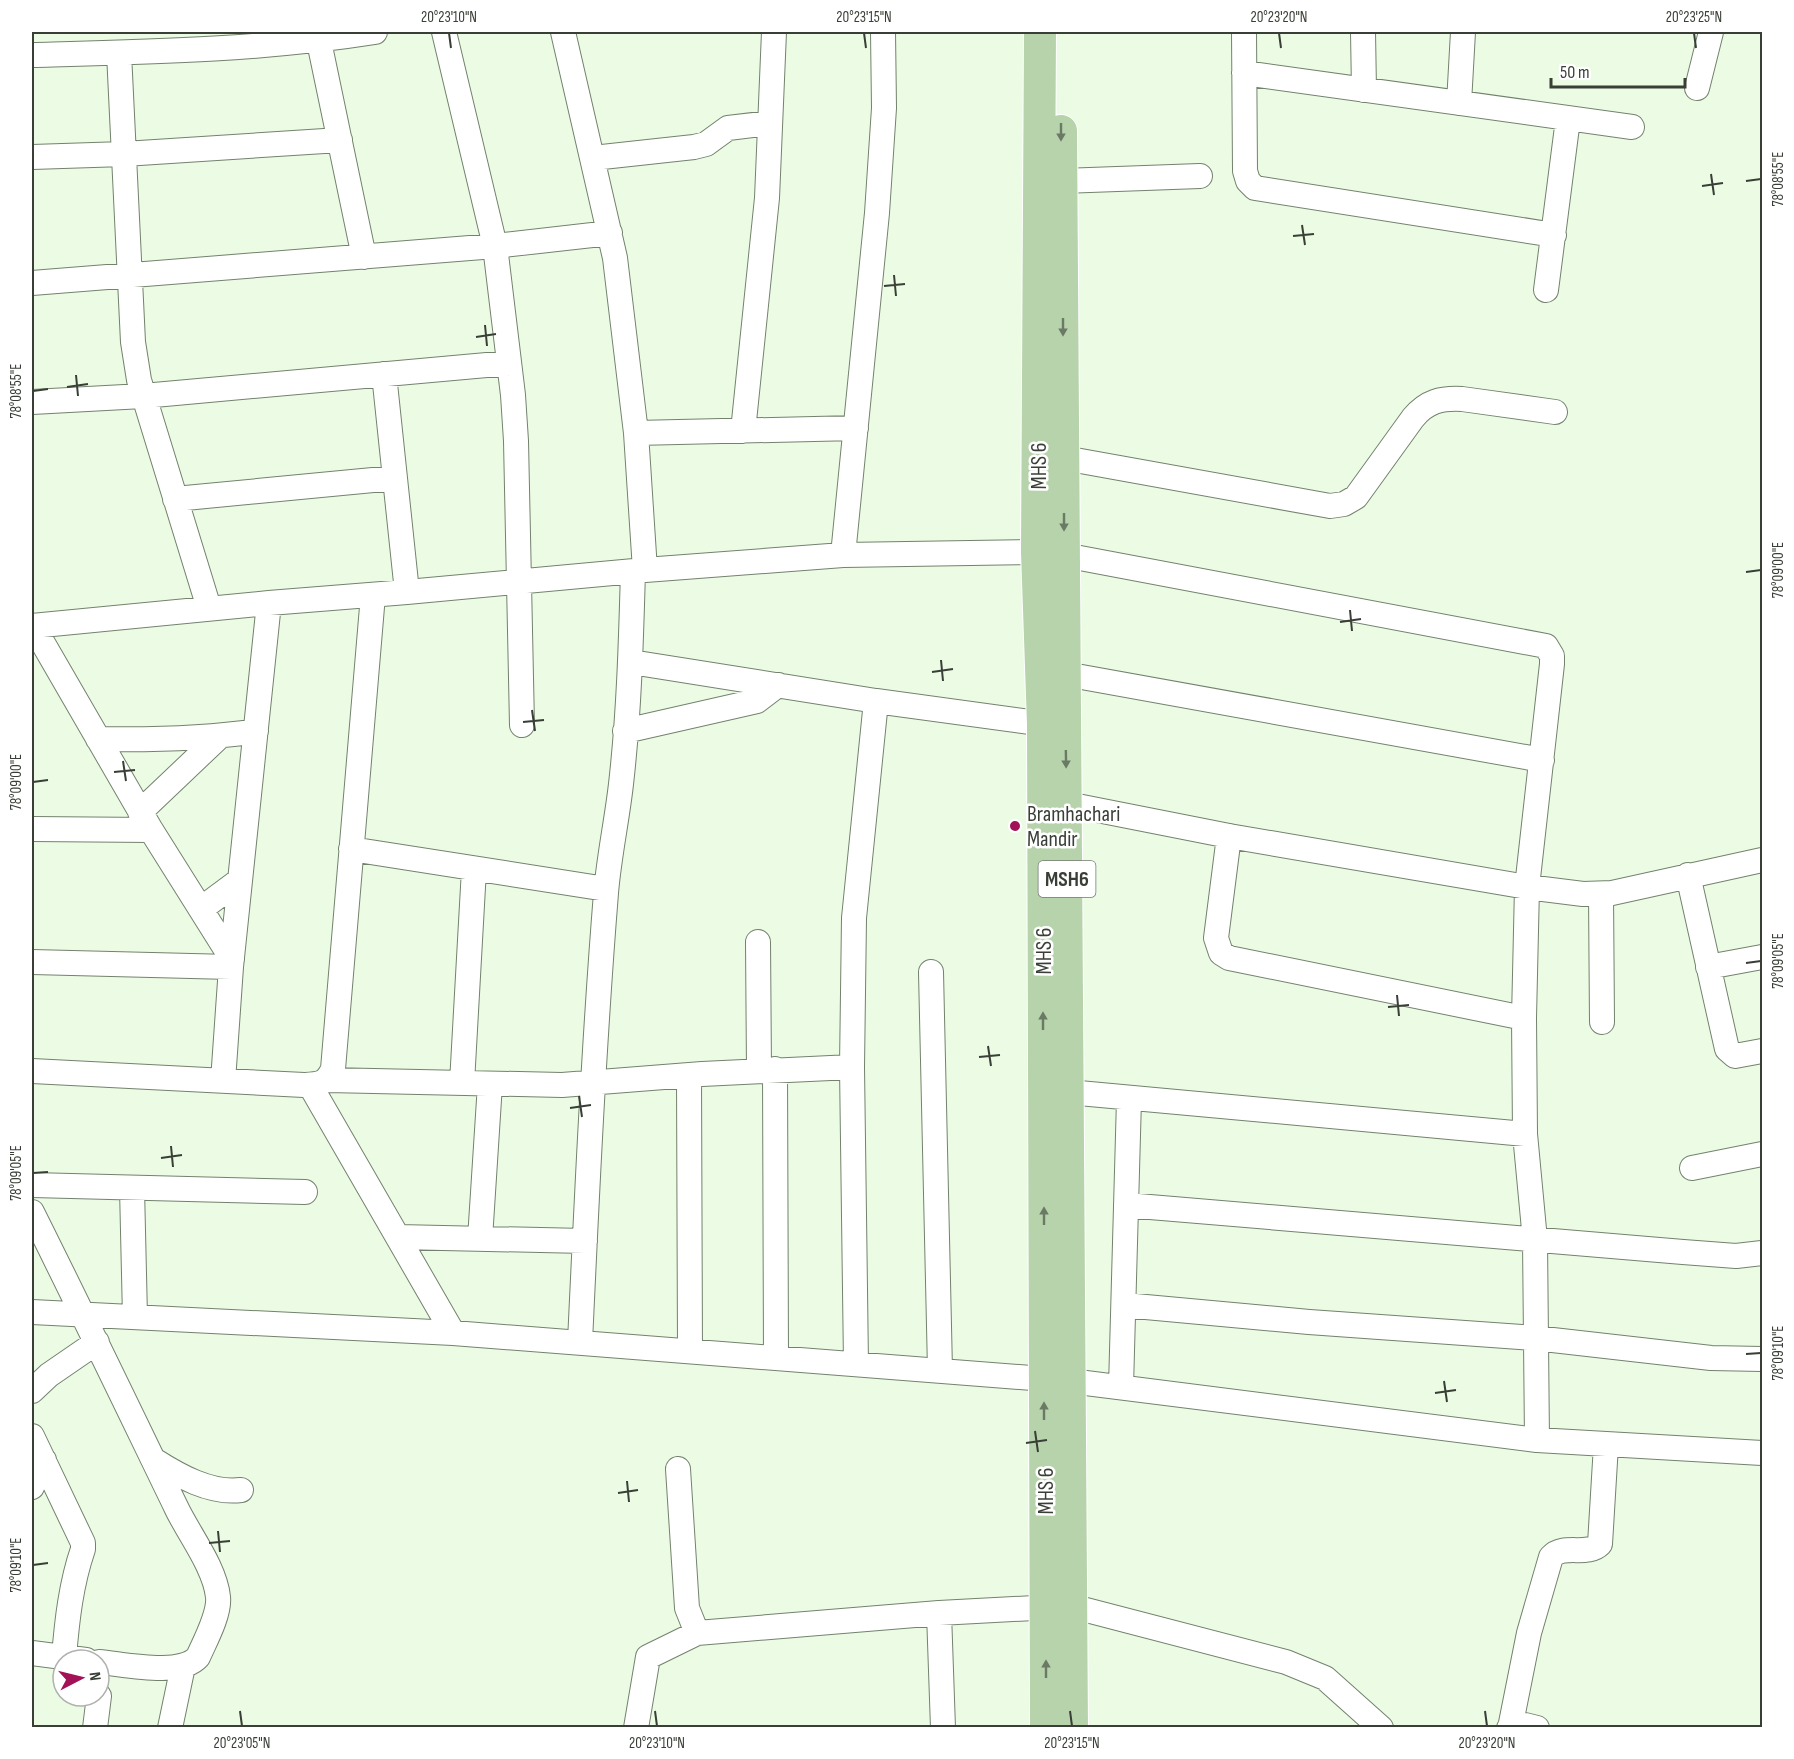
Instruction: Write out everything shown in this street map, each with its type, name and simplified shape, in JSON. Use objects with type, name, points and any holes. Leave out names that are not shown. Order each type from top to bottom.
[{"type":"main road","name":"MHS 6","points":[[1040,32],[1054,725],[1057,1379]]},
{"type":"main road","name":"MSH6","points":[[1060,32],[1064,458],[1051,553],[1065,674],[1054,725],[1067,804],[1068,1092],[1057,1379],[1058,1607],[1072,1728]]},
{"type":"main road","points":[[1046,1728],[1058,1607]]},
{"type":"street","points":[[32,55],[173,40],[375,32]]},
{"type":"street","points":[[444,32],[495,246],[509,363],[516,441],[522,725]]},
{"type":"street","points":[[563,32],[610,233],[636,433],[639,570],[621,784],[606,889],[592,1082],[580,1342]]},
{"type":"street","points":[[743,430],[767,198],[774,32]]},
{"type":"street","points":[[843,555],[877,213],[884,108],[883,32]]},
{"type":"street","points":[[1244,32],[1245,171],[1248,181],[1255,188],[1554,235]]},
{"type":"street","points":[[1363,32],[1364,90]]},
{"type":"street","points":[[1459,103],[1463,32]]},
{"type":"street","points":[[1697,88],[1711,32]]},
{"type":"street","points":[[319,36],[364,257]]},
{"type":"street","points":[[110,46],[124,154],[133,342],[143,396],[209,608]]},
{"type":"street","points":[[1244,74],[1632,127]]},
{"type":"street","points":[[1546,290],[1568,119]]},
{"type":"street","points":[[593,159],[694,147],[706,144],[728,128],[770,123]]},
{"type":"street","points":[[32,157],[340,141]]},
{"type":"street","points":[[1062,181],[1200,176]]},
{"type":"street","points":[[32,283],[495,246],[610,233]]},
{"type":"street","points":[[32,402],[143,396],[509,363]]},
{"type":"street","points":[[384,374],[407,592]]},
{"type":"street","points":[[1064,458],[1330,506],[1344,504],[1356,497],[1413,418],[1432,401],[1447,398],[1462,399],[1555,412]]},
{"type":"street","points":[[636,433],[856,428]]},
{"type":"street","points":[[175,499],[394,478]]},
{"type":"street","points":[[232,963],[32,626],[639,570],[843,555],[1051,553],[1545,645],[1552,656],[1552,664],[1527,887],[1524,1018],[1525,1134],[1535,1240],[1537,1440]]},
{"type":"street","points":[[319,1082],[333,1069],[373,595]]},
{"type":"street","points":[[223,1081],[232,963],[269,603]]},
{"type":"street","points":[[631,662],[876,701],[1054,725]]},
{"type":"street","points":[[1065,674],[1542,760]]},
{"type":"street","points":[[625,731],[757,701],[778,685]]},
{"type":"street","points":[[856,1364],[852,1067],[854,918],[876,701]]},
{"type":"street","points":[[99,739],[164,740],[256,731]]},
{"type":"street","points":[[32,829],[146,821],[220,736]]},
{"type":"street","points":[[1067,804],[1229,836],[1527,887],[1601,894],[1762,860]]},
{"type":"street","points":[[1229,836],[1216,938],[1221,953],[1229,958],[1524,1018]]},
{"type":"street","points":[[351,849],[606,889]]},
{"type":"street","points":[[462,1083],[474,869]]},
{"type":"street","points":[[1688,875],[1727,1049],[1730,1054],[1739,1056],[1762,1051]]},
{"type":"street","points":[[201,909],[240,880]]},
{"type":"street","points":[[1601,894],[1602,1022]]},
{"type":"street","points":[[759,942],[767,1070],[776,1358]]},
{"type":"street","points":[[1708,967],[1762,957]]},
{"type":"street","points":[[32,962],[232,963]]},
{"type":"street","points":[[931,972],[940,1370]]},
{"type":"street","points":[[32,1071],[223,1081],[562,1086],[689,1075],[852,1067]]},
{"type":"street","points":[[689,1075],[690,1351]]},
{"type":"street","points":[[319,1082],[398,1237],[453,1333]]},
{"type":"street","points":[[480,1239],[490,1084]]},
{"type":"street","points":[[1068,1092],[1525,1134]]},
{"type":"street","points":[[1122,1387],[1129,1099]]},
{"type":"street","points":[[1692,1167],[1762,1154]]},
{"type":"street","points":[[32,1185],[305,1192]]},
{"type":"street","points":[[132,1188],[135,1317]]},
{"type":"street","points":[[1126,1205],[1736,1256],[1762,1253]]},
{"type":"street","points":[[32,1212],[206,1564],[218,1596],[218,1606],[198,1657],[193,1663],[160,1668],[111,1663]]},
{"type":"street","points":[[398,1237],[585,1241]]},
{"type":"street","points":[[1124,1305],[1309,1322],[1535,1338],[1711,1358],[1761,1359]]},
{"type":"street","points":[[32,1312],[453,1333],[1057,1379],[1537,1440],[1762,1453]]},
{"type":"street","points":[[32,1392],[49,1375],[97,1342]]},
{"type":"street","points":[[32,1436],[83,1543],[84,1549],[72,1589],[68,1616],[83,1648]]},
{"type":"street","points":[[1537,1728],[1525,1725],[1510,1727],[1529,1634],[1551,1557],[1558,1551],[1592,1549],[1600,1544],[1606,1445]]},
{"type":"street","points":[[32,1487],[44,1460]]},
{"type":"street","points":[[154,1460],[177,1475],[198,1483],[222,1490],[241,1490]]},
{"type":"street","points":[[678,1469],[687,1608],[697,1633]]},
{"type":"street","points":[[636,1728],[648,1657],[697,1633],[939,1613],[1058,1607],[1286,1662],[1319,1675],[1332,1684],[1381,1728]]},
{"type":"street","points":[[939,1613],[943,1728]]},
{"type":"street","points":[[32,1653],[51,1655]]},
{"type":"street","points":[[170,1728],[183,1666]]},
{"type":"street","points":[[95,1728],[97,1708]]},
{"type":"place","name":"Bramhachari Mandir","points":[[1015,826]]}]
